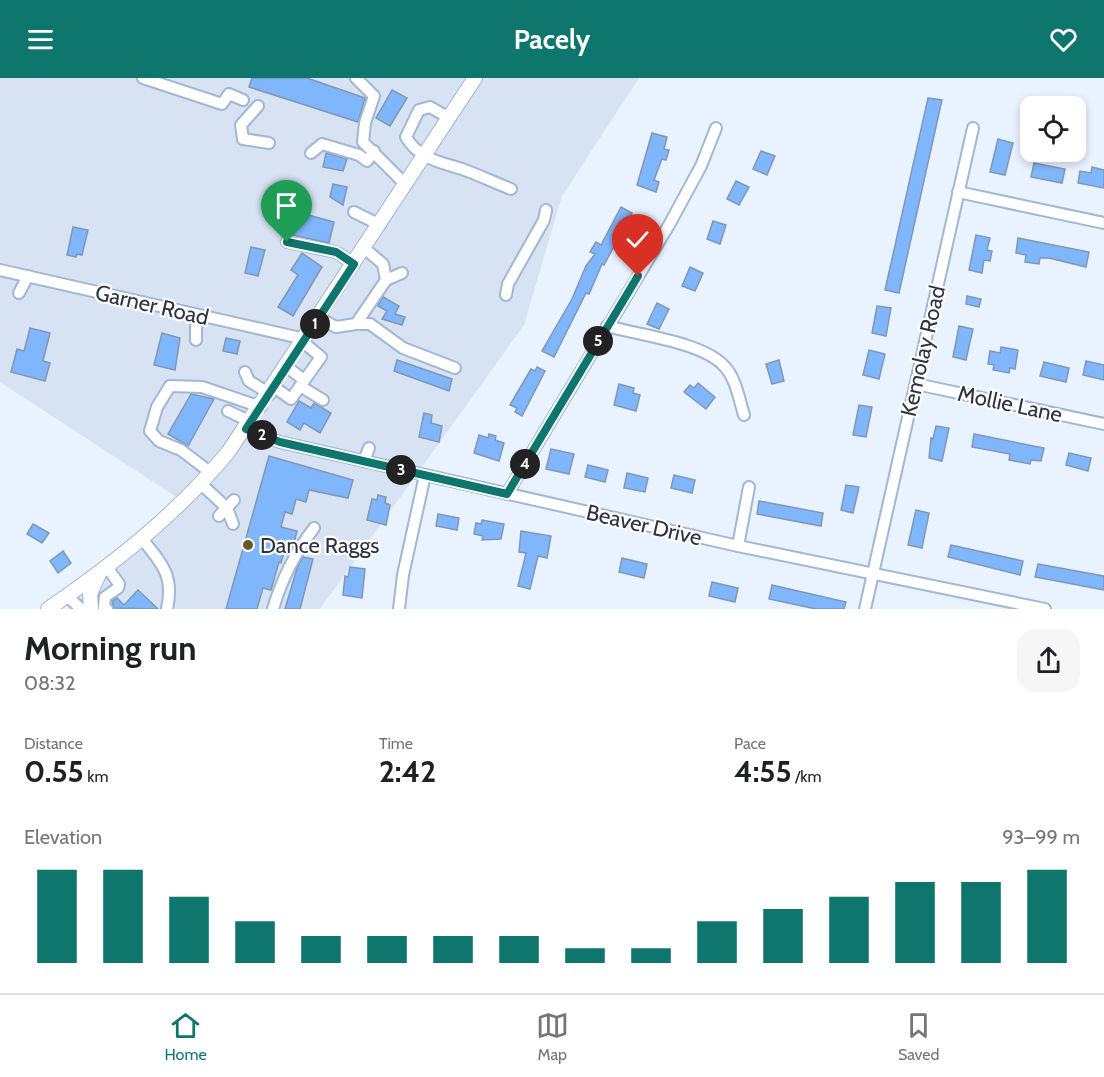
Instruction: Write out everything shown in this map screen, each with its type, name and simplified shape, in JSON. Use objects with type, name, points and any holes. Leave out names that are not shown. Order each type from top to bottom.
[{"type":"main road","points":[[48,609],[143,540],[211,473],[261,407],[475,78]]},
{"type":"main road","points":[[91,609],[90,594],[103,569]]},
{"type":"street","points":[[143,78],[222,104],[229,94],[243,100]]},
{"type":"street","points":[[356,78],[374,96],[365,123],[363,142],[370,156],[406,185]]},
{"type":"street","points":[[258,106],[241,125],[243,139],[268,143]]},
{"type":"street","points":[[449,118],[430,107],[419,110],[406,137],[424,156],[440,165],[461,169],[511,189]]},
{"type":"street","points":[[507,494],[669,225],[701,166],[716,128]]},
{"type":"street","name":"Kemolay Road","points":[[865,609],[973,128]]},
{"type":"street","points":[[311,153],[322,144],[370,156]]},
{"type":"street","points":[[958,192],[1104,223]]},
{"type":"street","points":[[506,295],[508,284],[544,220],[546,210]]},
{"type":"street","points":[[354,212],[380,225]]},
{"type":"street","points":[[287,242],[336,252],[354,264]]},
{"type":"street","points":[[364,248],[383,264],[386,280]]},
{"type":"street","name":"Garner Road","points":[[0,270],[304,341]]},
{"type":"street","points":[[356,324],[386,280],[402,273]]},
{"type":"street","points":[[19,293],[28,276]]},
{"type":"street","points":[[195,340],[200,316]]},
{"type":"street","points":[[319,318],[336,327],[370,324],[403,348],[455,368]]},
{"type":"street","points":[[607,326],[688,347],[717,359],[732,377],[744,415]]},
{"type":"street","points":[[245,372],[249,381],[291,399],[321,357],[304,341]]},
{"type":"street","points":[[287,368],[323,400]]},
{"type":"street","name":"Mollie Lane","points":[[916,384],[1104,424]]},
{"type":"street","points":[[211,473],[181,450],[159,441],[150,431],[157,407],[170,386],[202,387],[261,407]]},
{"type":"street","name":"Beaver Drive","points":[[228,411],[248,426],[280,442],[738,546],[1045,609]]},
{"type":"street","points":[[364,461],[369,448]]},
{"type":"street","points":[[399,609],[403,575],[425,475]]},
{"type":"street","points":[[201,484],[226,508],[233,524]]},
{"type":"street","points":[[738,546],[749,487]]},
{"type":"street","points":[[273,609],[281,580],[295,552],[314,528]]},
{"type":"street","points":[[143,540],[164,566],[171,589],[167,609]]},
{"type":"street","points":[[103,569],[119,584],[105,597],[104,606],[107,609]]},
{"type":"street","points":[[67,596],[81,609]]},
{"type":"shaded area","points":[[0,78],[639,78],[562,196],[524,325],[320,609],[87,609],[72,594],[184,502],[0,382]]},
{"type":"building","points":[[252,78],[307,78],[365,98],[358,122],[249,87]]},
{"type":"building","points":[[392,90],[407,98],[390,126],[376,118]]},
{"type":"building","points":[[928,98],[942,100],[899,293],[885,290]]},
{"type":"building","points":[[652,133],[667,137],[664,149],[669,150],[666,160],[662,159],[654,180],[659,182],[656,192],[637,185]]},
{"type":"building","points":[[998,139],[1013,143],[1005,175],[990,172]]},
{"type":"building","points":[[761,151],[775,156],[767,175],[753,169]]},
{"type":"building","points":[[326,153],[347,159],[343,171],[323,167]]},
{"type":"building","points":[[1034,163],[1065,169],[1062,183],[1031,177]]},
{"type":"building","points":[[1092,167],[1104,170],[1104,188],[1078,183],[1080,171],[1091,173]]},
{"type":"building","points":[[736,181],[749,187],[739,205],[727,199]]},
{"type":"building","points":[[333,184],[347,187],[343,205],[330,197]]},
{"type":"building","points":[[621,207],[632,213],[604,265],[602,264],[589,294],[586,293],[554,357],[542,351],[572,299],[586,266],[595,254],[590,252],[596,242],[601,245]]},
{"type":"building","points":[[290,210],[334,222],[329,243],[284,233]]},
{"type":"building","points":[[713,221],[726,225],[720,244],[707,239]]},
{"type":"building","points":[[73,227],[88,230],[82,255],[77,254],[76,257],[67,255]]},
{"type":"building","points":[[976,235],[990,238],[987,250],[992,251],[990,261],[984,260],[982,273],[969,270]]},
{"type":"building","points":[[1018,238],[1089,252],[1086,267],[1049,258],[1040,258],[1039,264],[1025,262],[1026,255],[1016,253]]},
{"type":"building","points":[[251,247],[265,250],[258,276],[245,273]]},
{"type":"building","points":[[302,253],[322,267],[293,316],[278,307],[298,275],[291,270]]},
{"type":"building","points":[[690,267],[703,273],[695,291],[682,286]]},
{"type":"building","points":[[967,296],[981,299],[979,307],[966,304]]},
{"type":"building","points":[[383,297],[399,306],[395,314],[405,317],[402,325],[382,319],[387,311],[378,306]]},
{"type":"building","points":[[657,303],[669,309],[659,329],[647,324]]},
{"type":"building","points":[[877,306],[891,308],[886,336],[872,333]]},
{"type":"building","points":[[959,326],[973,329],[966,360],[953,357]]},
{"type":"building","points":[[30,328],[50,333],[43,361],[50,363],[45,381],[11,372],[17,349],[24,351]]},
{"type":"building","points":[[162,333],[180,338],[175,370],[154,365]]},
{"type":"building","points":[[226,338],[240,341],[237,354],[223,351]]},
{"type":"building","points":[[1001,347],[1018,350],[1015,369],[1010,368],[1009,373],[993,370],[994,365],[988,364],[990,351],[1000,353]]},
{"type":"building","points":[[869,350],[885,354],[879,379],[863,375]]},
{"type":"building","points":[[397,360],[452,379],[449,391],[394,371]]},
{"type":"building","points":[[779,360],[784,381],[772,384],[766,364]]},
{"type":"building","points":[[1086,361],[1104,365],[1104,380],[1083,375]]},
{"type":"building","points":[[1044,362],[1069,368],[1066,382],[1040,376]]},
{"type":"building","points":[[537,367],[545,371],[522,416],[515,412],[517,408],[510,405],[531,369],[535,371]]},
{"type":"building","points":[[698,383],[715,397],[706,409],[684,392],[690,385],[694,388]]},
{"type":"building","points":[[619,384],[634,388],[633,393],[640,395],[636,411],[614,405]]},
{"type":"building","points":[[191,394],[214,399],[188,446],[168,434]]},
{"type":"building","points":[[299,401],[311,408],[314,403],[331,413],[320,433],[304,423],[300,430],[287,422]]},
{"type":"building","points":[[859,405],[872,407],[866,437],[853,435]]},
{"type":"building","points":[[424,413],[432,415],[431,423],[442,426],[439,442],[419,437]]},
{"type":"building","points":[[936,426],[949,428],[942,461],[929,458],[931,438],[933,439]]},
{"type":"building","points":[[489,434],[496,436],[495,440],[504,443],[499,461],[474,453],[479,435],[488,438]]},
{"type":"building","points":[[974,434],[1044,448],[1041,461],[1031,460],[1030,464],[1009,460],[1010,454],[972,447]]},
{"type":"building","points":[[551,449],[574,454],[569,474],[546,469]]},
{"type":"building","points":[[1069,453],[1091,458],[1088,471],[1066,465]]},
{"type":"building","points":[[269,456],[353,480],[348,498],[309,490],[306,502],[296,499],[292,514],[285,512],[281,527],[297,531],[294,543],[291,549],[285,549],[271,590],[263,588],[257,609],[226,609]]},
{"type":"building","points":[[588,465],[608,470],[605,482],[585,477]]},
{"type":"building","points":[[627,473],[648,478],[645,492],[624,488]]},
{"type":"building","points":[[674,475],[695,480],[692,493],[671,488]]},
{"type":"building","points":[[846,485],[859,487],[853,513],[841,510]]},
{"type":"building","points":[[378,495],[386,497],[385,503],[390,505],[386,525],[367,520],[372,499],[377,500]]},
{"type":"building","points":[[759,501],[823,513],[821,526],[757,514]]},
{"type":"building","points":[[916,510],[929,513],[922,548],[908,545]]},
{"type":"building","points":[[438,514],[459,518],[457,530],[436,526]]},
{"type":"building","points":[[482,520],[504,524],[501,539],[482,540],[483,536],[474,534],[476,523],[481,524]]},
{"type":"building","points":[[33,524],[49,533],[42,543],[27,534]]},
{"type":"building","points":[[521,531],[551,536],[547,558],[538,556],[530,589],[518,586],[526,553],[519,552]]},
{"type":"building","points":[[951,545],[1023,561],[1020,575],[948,557]]},
{"type":"building","points":[[63,551],[71,563],[58,573],[50,561]]},
{"type":"building","points":[[303,557],[313,559],[300,609],[285,609],[297,568]]},
{"type":"building","points":[[622,558],[647,564],[644,578],[619,572]]},
{"type":"building","points":[[1038,564],[1104,576],[1104,590],[1035,577]]},
{"type":"building","points":[[350,567],[365,569],[362,598],[343,595],[345,576],[348,577]]},
{"type":"building","points":[[712,582],[738,588],[735,602],[709,596]]},
{"type":"building","points":[[772,585],[846,602],[844,609],[816,609],[769,599]]},
{"type":"building","points":[[138,590],[158,609],[114,608],[112,601],[117,598],[124,605]]},
{"type":"place","name":"Dance Raggs","points":[[248,545]]},
{"type":"route","points":[[287,242],[336,252],[354,264],[246,429],[280,442],[507,494],[638,276]]}]
